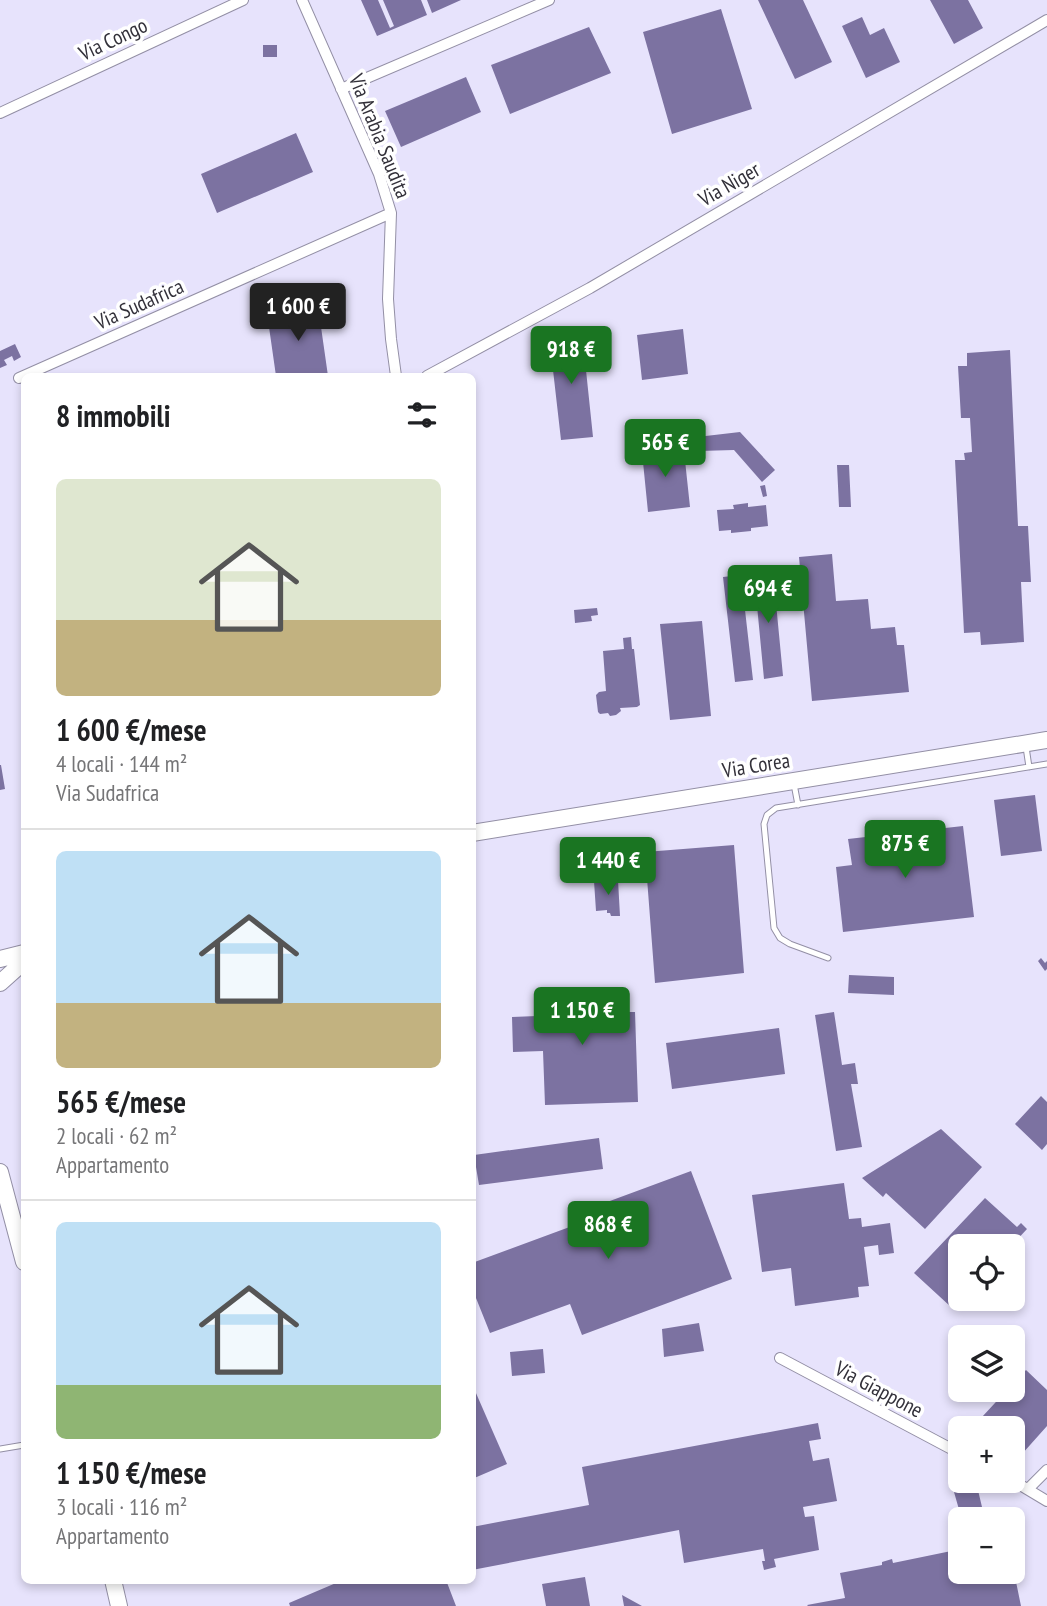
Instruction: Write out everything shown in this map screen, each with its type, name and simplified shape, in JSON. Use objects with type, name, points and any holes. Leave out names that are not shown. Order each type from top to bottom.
[{"type":"street","name":"Via Congo","points":[[0,113],[243,0]]},
{"type":"street","name":"Via Arabia Saudita","points":[[302,0],[379,174],[391,213],[388,299],[396,373]]},
{"type":"street","points":[[341,89],[549,0]]},
{"type":"street","name":"Via Niger","points":[[433,373],[602,281],[1047,20]]},
{"type":"street","name":"Via Sudafrica","points":[[30,373],[391,213]]},
{"type":"street","name":"Via Corea","points":[[476,832],[1047,740]]},
{"type":"street","points":[[0,959],[21,955]]},
{"type":"street","points":[[0,983],[21,963]]},
{"type":"street","points":[[0,1172],[21,1251]]},
{"type":"street","name":"Via Giappone","points":[[780,1358],[948,1447]]},
{"type":"street","points":[[1028,1489],[1047,1470]]},
{"type":"street","points":[[1025,1487],[1047,1501]]},
{"type":"street","points":[[114,1584],[119,1606]]},
{"type":"lane","points":[[1025,744],[1029,767]]},
{"type":"lane","points":[[828,958],[790,944],[780,938],[774,928],[764,824],[767,815],[776,808],[1047,764]]},
{"type":"lane","points":[[793,780],[798,805]]},
{"type":"lane","points":[[0,1449],[21,1446]]},
{"type":"shaded area","points":[[0,0],[1047,0],[1047,1606],[0,1606]]},
{"type":"building","points":[[361,0],[378,0],[390,28],[394,26],[383,0],[421,0],[427,15],[377,36]]},
{"type":"building","points":[[427,0],[461,0],[432,13]]},
{"type":"building","points":[[758,0],[803,0],[832,62],[795,79]]},
{"type":"building","points":[[930,0],[968,0],[983,28],[954,44]]},
{"type":"building","points":[[721,9],[752,109],[672,134],[643,32]]},
{"type":"building","points":[[862,17],[870,35],[884,28],[900,62],[866,78],[842,26]]},
{"type":"building","points":[[589,27],[611,73],[510,114],[491,65]]},
{"type":"building","points":[[263,45],[277,45],[277,57],[263,57]]},
{"type":"building","points":[[466,77],[481,112],[401,147],[385,111]]},
{"type":"building","points":[[296,133],[313,172],[217,213],[201,174]]},
{"type":"building","points":[[318,306],[328,373],[276,373],[267,313]]},
{"type":"building","points":[[683,329],[688,374],[642,380],[637,335]]},
{"type":"building","points":[[582,332],[593,437],[561,440],[549,335]]},
{"type":"building","points":[[15,344],[21,357],[14,361],[12,356],[4,360],[7,365],[0,368],[0,351]]},
{"type":"building","points":[[1010,350],[1018,526],[1028,526],[1031,582],[1021,582],[1024,642],[981,645],[980,632],[964,633],[955,460],[965,460],[964,453],[972,452],[970,418],[961,418],[958,366],[967,366],[967,353]]},
{"type":"building","points":[[740,432],[775,470],[762,482],[734,450],[699,451],[697,437]]},
{"type":"building","points":[[657,441],[658,454],[684,451],[690,507],[648,512],[641,442]]},
{"type":"building","points":[[837,465],[849,465],[851,507],[839,507]]},
{"type":"building","points":[[765,485],[767,496],[763,497],[760,486]]},
{"type":"building","points":[[748,503],[748,507],[766,505],[768,526],[751,528],[751,531],[719,531],[717,510],[734,509],[733,505]]},
{"type":"building","points":[[832,554],[836,601],[868,599],[871,629],[895,627],[897,645],[904,645],[909,692],[812,701],[799,557]]},
{"type":"building","points":[[773,572],[783,676],[764,679],[754,574]]},
{"type":"building","points":[[741,575],[753,680],[735,682],[723,577]]},
{"type":"building","points":[[597,608],[598,615],[591,616],[592,621],[575,623],[574,610]]},
{"type":"building","points":[[702,621],[711,716],[670,720],[660,624]]},
{"type":"building","points":[[631,637],[640,705],[620,708],[621,711],[616,715],[600,714],[596,695],[606,691],[603,651],[624,649],[623,638]]},
{"type":"building","points":[[0,765],[5,789],[0,790]]},
{"type":"building","points":[[1035,795],[1042,851],[1001,856],[994,800]]},
{"type":"building","points":[[963,826],[974,917],[843,932],[836,867],[852,865],[848,839]]},
{"type":"building","points":[[734,845],[744,973],[655,983],[645,852]]},
{"type":"building","points":[[627,858],[628,864],[609,865],[609,860]]},
{"type":"building","points":[[618,880],[620,916],[611,916],[607,910],[596,911],[594,881]]},
{"type":"building","points":[[1041,958],[1045,963],[1047,961],[1045,971],[1038,961]]},
{"type":"building","points":[[849,975],[894,977],[894,995],[848,993]]},
{"type":"building","points":[[621,990],[622,1012],[635,1012],[638,1102],[545,1105],[543,1051],[513,1052],[512,1017],[537,1016],[536,992]]},
{"type":"building","points":[[834,1012],[842,1065],[855,1063],[858,1084],[851,1084],[862,1147],[836,1151],[815,1015]]},
{"type":"building","points":[[779,1028],[785,1074],[672,1089],[666,1043]]},
{"type":"building","points":[[1041,1096],[1047,1102],[1047,1144],[1042,1150],[1015,1124]]},
{"type":"building","points":[[941,1129],[982,1167],[925,1229],[886,1193],[883,1197],[862,1178]]},
{"type":"building","points":[[599,1138],[603,1169],[479,1185],[476,1155]]},
{"type":"building","points":[[691,1171],[732,1279],[582,1335],[570,1304],[490,1333],[476,1298],[476,1262],[575,1225],[572,1215]]},
{"type":"building","points":[[844,1183],[849,1219],[861,1218],[862,1227],[890,1223],[894,1253],[879,1255],[878,1245],[864,1247],[869,1286],[858,1287],[859,1297],[795,1306],[791,1268],[762,1272],[752,1195]]},
{"type":"building","points":[[985,1198],[1017,1227],[1021,1223],[1027,1229],[1022,1234],[951,1234]]},
{"type":"building","points":[[948,1237],[948,1304],[914,1273]]},
{"type":"building","points":[[699,1323],[704,1351],[664,1357],[662,1329]]},
{"type":"building","points":[[543,1349],[545,1373],[512,1376],[510,1352]]},
{"type":"building","points":[[1025,1371],[1047,1390],[1047,1426],[1025,1451],[1025,1416],[983,1416],[996,1402],[1025,1402]]},
{"type":"building","points":[[476,1393],[507,1464],[476,1477]]},
{"type":"building","points":[[818,1423],[821,1439],[809,1441],[813,1461],[829,1458],[837,1501],[803,1507],[805,1517],[814,1516],[819,1550],[774,1559],[776,1567],[764,1570],[763,1549],[684,1563],[679,1530],[476,1569],[476,1526],[589,1505],[582,1467]]},
{"type":"building","points":[[954,1493],[979,1493],[982,1507],[958,1507]]},
{"type":"building","points":[[948,1552],[948,1584],[1016,1584],[1021,1606],[807,1605],[845,1598],[840,1573],[882,1565],[882,1562],[892,1559],[893,1563]]},
{"type":"building","points":[[585,1577],[590,1606],[546,1606],[542,1584]]},
{"type":"building","points":[[334,1584],[448,1584],[456,1606],[290,1606],[289,1603]]},
{"type":"building","points":[[622,1595],[642,1606],[624,1606]]}]
